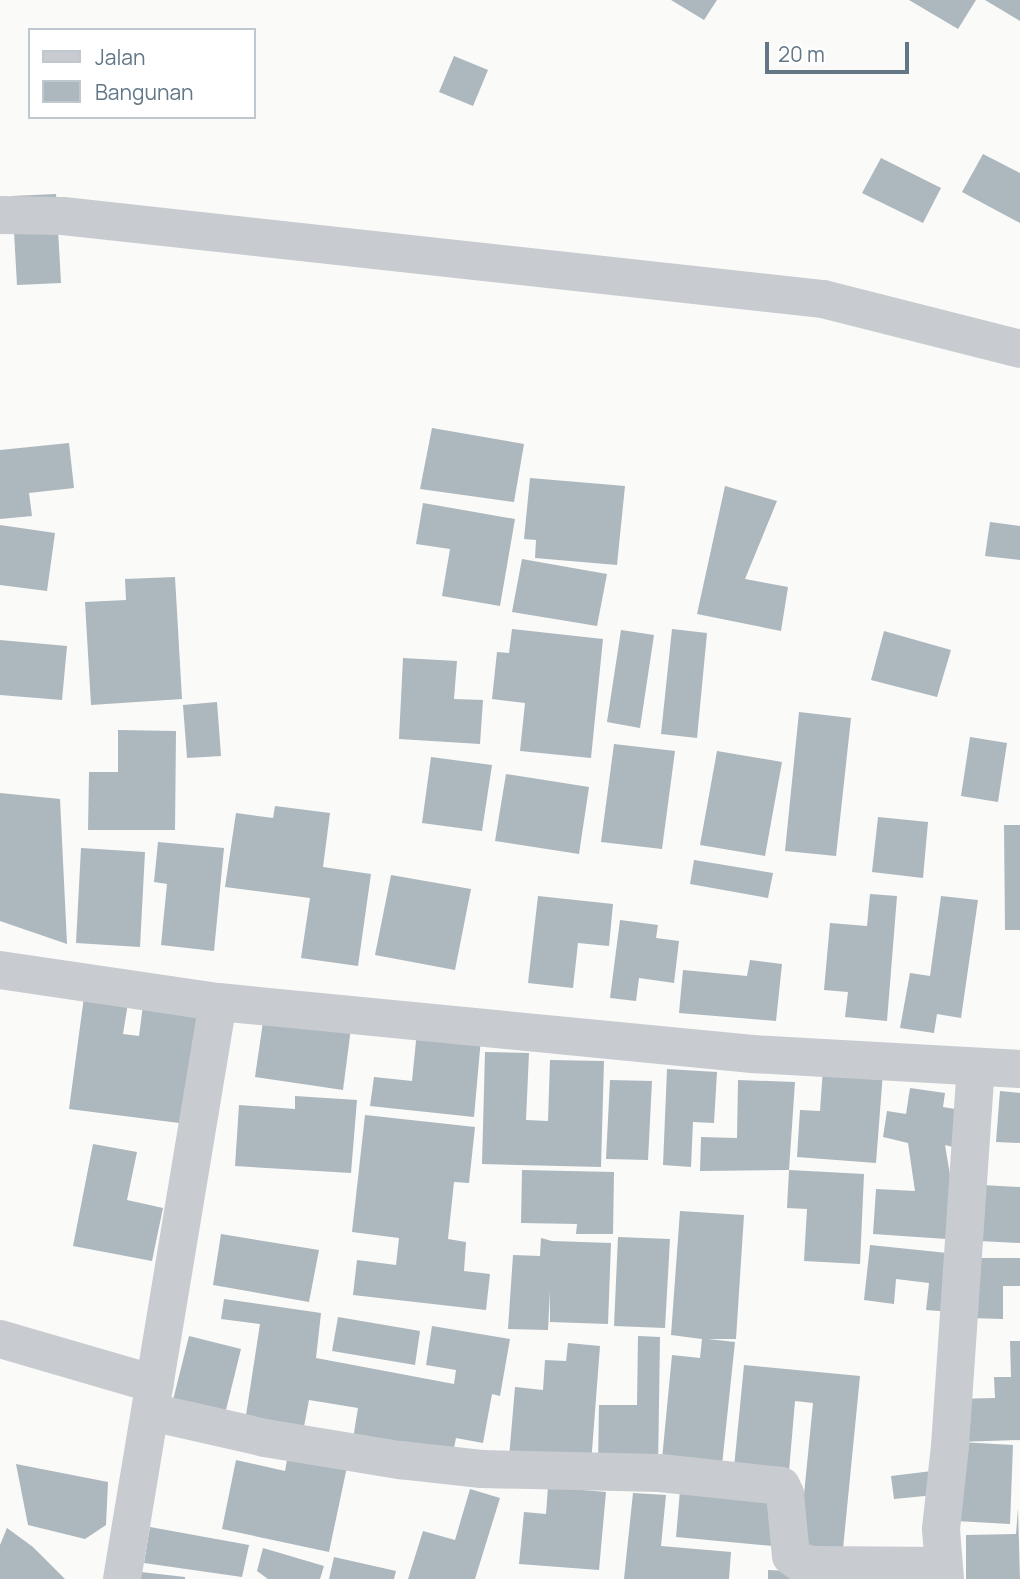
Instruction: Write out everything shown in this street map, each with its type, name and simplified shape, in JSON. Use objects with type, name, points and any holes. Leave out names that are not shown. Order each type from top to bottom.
[{"type":"street","points":[[0,215],[63,216],[823,299],[1020,349]]},
{"type":"street","points":[[0,970],[218,1002],[752,1054],[1020,1069]]},
{"type":"street","points":[[122,1579],[218,1002]]},
{"type":"street","points":[[0,1339],[265,1438],[482,1469],[660,1473],[781,1486],[791,1556],[799,1562],[944,1573],[941,1529],[951,1433],[976,1068]]},
{"type":"building","points":[[671,0],[717,0],[704,20]]},
{"type":"building","points":[[909,0],[976,0],[958,29]]},
{"type":"building","points":[[985,0],[1020,0],[1020,21]]},
{"type":"building","points":[[454,56],[488,70],[473,106],[439,92]]},
{"type":"building","points":[[983,154],[1020,173],[1020,223],[962,192]]},
{"type":"building","points":[[881,158],[941,188],[923,223],[862,193]]},
{"type":"building","points":[[56,194],[61,283],[17,285],[12,196]]},
{"type":"building","points":[[432,428],[524,444],[514,502],[420,489]]},
{"type":"building","points":[[69,443],[74,488],[29,493],[32,516],[0,519],[0,450]]},
{"type":"building","points":[[530,478],[625,486],[617,565],[535,558],[536,540],[524,539]]},
{"type":"building","points":[[725,486],[777,501],[745,579],[788,587],[781,631],[697,614]]},
{"type":"building","points":[[423,503],[515,519],[500,606],[442,596],[450,549],[416,544]]},
{"type":"building","points":[[990,522],[1020,526],[1020,560],[985,556]]},
{"type":"building","points":[[0,525],[55,533],[47,591],[0,585]]},
{"type":"building","points":[[522,559],[607,574],[597,626],[512,612]]},
{"type":"building","points":[[175,577],[182,699],[91,705],[85,602],[126,600],[125,579]]},
{"type":"building","points":[[512,629],[603,639],[591,758],[520,751],[525,703],[492,699],[497,652],[509,653]]},
{"type":"building","points":[[672,629],[707,633],[697,738],[661,734]]},
{"type":"building","points":[[621,630],[654,635],[640,728],[607,722]]},
{"type":"building","points":[[884,631],[951,650],[937,697],[871,680]]},
{"type":"building","points":[[0,640],[67,646],[62,700],[0,695]]},
{"type":"building","points":[[403,658],[457,661],[454,699],[483,700],[480,744],[399,739]]},
{"type":"building","points":[[217,702],[221,756],[187,758],[183,705]]},
{"type":"building","points":[[799,712],[851,718],[836,856],[785,851]]},
{"type":"building","points":[[118,730],[176,731],[175,830],[88,830],[89,772],[118,772]]},
{"type":"building","points":[[970,737],[1007,743],[998,802],[961,796]]},
{"type":"building","points":[[614,744],[675,751],[662,849],[601,842]]},
{"type":"building","points":[[717,751],[782,762],[765,856],[700,845]]},
{"type":"building","points":[[431,757],[492,765],[482,831],[422,823]]},
{"type":"building","points":[[506,774],[589,787],[579,854],[495,841]]},
{"type":"building","points":[[0,793],[60,799],[67,944],[0,921]]},
{"type":"building","points":[[275,806],[330,813],[323,867],[371,874],[358,966],[301,958],[310,898],[225,887],[236,813],[273,818]]},
{"type":"building","points":[[878,817],[928,822],[923,878],[872,872]]},
{"type":"building","points":[[1004,825],[1020,825],[1020,930],[1005,930]]},
{"type":"building","points":[[158,842],[224,848],[214,951],[161,945],[167,884],[154,882]]},
{"type":"building","points":[[81,848],[145,852],[140,947],[76,943]]},
{"type":"building","points":[[694,860],[773,873],[768,898],[690,884]]},
{"type":"building","points":[[391,875],[471,889],[455,970],[375,955]]},
{"type":"building","points":[[870,894],[897,896],[887,1021],[845,1017],[848,992],[824,990],[830,923],[867,926]]},
{"type":"building","points":[[538,896],[613,904],[609,946],[578,943],[573,988],[528,983]]},
{"type":"building","points":[[941,896],[978,900],[961,1018],[937,1014],[934,1033],[900,1028],[910,973],[930,976]]},
{"type":"building","points":[[620,920],[658,925],[656,938],[679,941],[674,983],[639,978],[636,1001],[610,998]]},
{"type":"building","points":[[750,960],[782,964],[776,1021],[679,1013],[683,970],[747,976]]},
{"type":"building","points":[[84,997],[128,1003],[123,1034],[139,1036],[143,1005],[203,1014],[187,1124],[69,1109]]},
{"type":"building","points":[[264,1015],[351,1028],[343,1090],[255,1077]]},
{"type":"building","points":[[417,1031],[481,1038],[474,1117],[370,1106],[374,1077],[412,1081]]},
{"type":"building","points":[[485,1052],[529,1053],[526,1120],[548,1121],[550,1060],[604,1061],[601,1167],[482,1164]]},
{"type":"building","points":[[823,1068],[883,1072],[876,1163],[797,1157],[800,1110],[820,1111]]},
{"type":"building","points":[[667,1069],[717,1072],[714,1123],[693,1122],[691,1167],[663,1165]]},
{"type":"building","points":[[610,1080],[652,1081],[648,1160],[606,1159]]},
{"type":"building","points":[[738,1080],[795,1082],[789,1170],[700,1171],[701,1137],[737,1138]]},
{"type":"building","points":[[910,1088],[945,1093],[943,1107],[967,1111],[961,1149],[945,1145],[961,1240],[873,1234],[876,1189],[915,1191],[908,1143],[883,1137],[887,1111],[906,1114]]},
{"type":"building","points":[[1000,1091],[1020,1093],[1020,1143],[996,1142]]},
{"type":"building","points":[[295,1096],[357,1100],[351,1173],[235,1166],[239,1105],[295,1109]]},
{"type":"building","points":[[365,1115],[475,1127],[469,1183],[454,1182],[448,1239],[466,1242],[464,1271],[490,1274],[486,1310],[353,1295],[357,1260],[396,1265],[399,1238],[352,1232]]},
{"type":"building","points":[[93,1144],[137,1152],[127,1200],[163,1208],[152,1261],[73,1246]]},
{"type":"building","points":[[522,1170],[614,1172],[613,1234],[576,1234],[577,1224],[521,1223]]},
{"type":"building","points":[[789,1170],[864,1174],[860,1264],[804,1261],[807,1209],[787,1208]]},
{"type":"building","points":[[982,1185],[1020,1187],[1020,1243],[979,1241]]},
{"type":"building","points":[[680,1211],[744,1215],[736,1339],[708,1339],[735,1342],[722,1465],[662,1459],[672,1355],[700,1358],[702,1339],[671,1335]]},
{"type":"building","points":[[221,1234],[319,1250],[309,1302],[213,1285]]},
{"type":"building","points":[[618,1237],[670,1239],[665,1328],[614,1326]]},
{"type":"building","points":[[541,1238],[552,1241],[611,1243],[608,1324],[550,1322],[550,1291],[548,1330],[508,1329],[513,1255],[540,1256]]},
{"type":"building","points":[[870,1245],[957,1254],[951,1312],[926,1310],[929,1283],[896,1279],[894,1304],[864,1300]]},
{"type":"building","points":[[975,1258],[1020,1258],[1020,1286],[1003,1286],[1003,1319],[968,1318]]},
{"type":"building","points":[[224,1299],[321,1313],[316,1358],[454,1384],[456,1370],[426,1365],[432,1326],[510,1339],[500,1396],[492,1394],[483,1443],[456,1438],[451,1463],[353,1439],[358,1408],[309,1400],[302,1437],[244,1428],[260,1324],[221,1319]]},
{"type":"building","points":[[338,1317],[420,1331],[415,1365],[332,1351]]},
{"type":"building","points":[[189,1336],[241,1349],[225,1414],[173,1400]]},
{"type":"building","points":[[638,1336],[660,1337],[658,1468],[598,1466],[599,1405],[637,1405]]},
{"type":"building","points":[[1010,1341],[1020,1341],[1020,1440],[956,1442],[955,1399],[995,1398],[994,1377],[1011,1377]]},
{"type":"building","points":[[568,1343],[600,1346],[591,1464],[509,1458],[515,1387],[543,1390],[545,1360],[566,1361]]},
{"type":"building","points":[[744,1365],[860,1376],[842,1559],[798,1556],[813,1403],[795,1401],[788,1483],[733,1478]]},
{"type":"building","points":[[960,1442],[1013,1445],[1010,1524],[956,1521]]},
{"type":"building","points":[[289,1449],[348,1462],[329,1552],[222,1529],[236,1460],[285,1471]]},
{"type":"building","points":[[16,1464],[108,1482],[106,1525],[85,1539],[28,1525]]},
{"type":"building","points":[[932,1471],[935,1495],[894,1499],[891,1476]]},
{"type":"building","points":[[681,1479],[779,1487],[773,1546],[676,1537]]},
{"type":"building","points":[[548,1487],[606,1492],[599,1570],[519,1564],[524,1512],[546,1514]]},
{"type":"building","points":[[470,1489],[500,1498],[475,1579],[408,1579],[423,1531],[455,1540]]},
{"type":"building","points":[[633,1493],[666,1495],[661,1546],[731,1552],[729,1579],[624,1579]]},
{"type":"building","points":[[1018,1508],[1020,1579],[966,1579],[966,1535],[1016,1534]]},
{"type":"building","points":[[150,1527],[249,1545],[242,1577],[144,1563]]},
{"type":"building","points":[[7,1528],[33,1547],[65,1579],[0,1579],[0,1545]]},
{"type":"building","points":[[263,1548],[324,1566],[320,1579],[268,1579],[257,1571]]},
{"type":"building","points":[[334,1557],[396,1571],[394,1579],[329,1579]]},
{"type":"building","points":[[768,1570],[817,1572],[817,1579],[768,1579]]},
{"type":"building","points":[[141,1572],[185,1577],[185,1579],[140,1579]]}]
